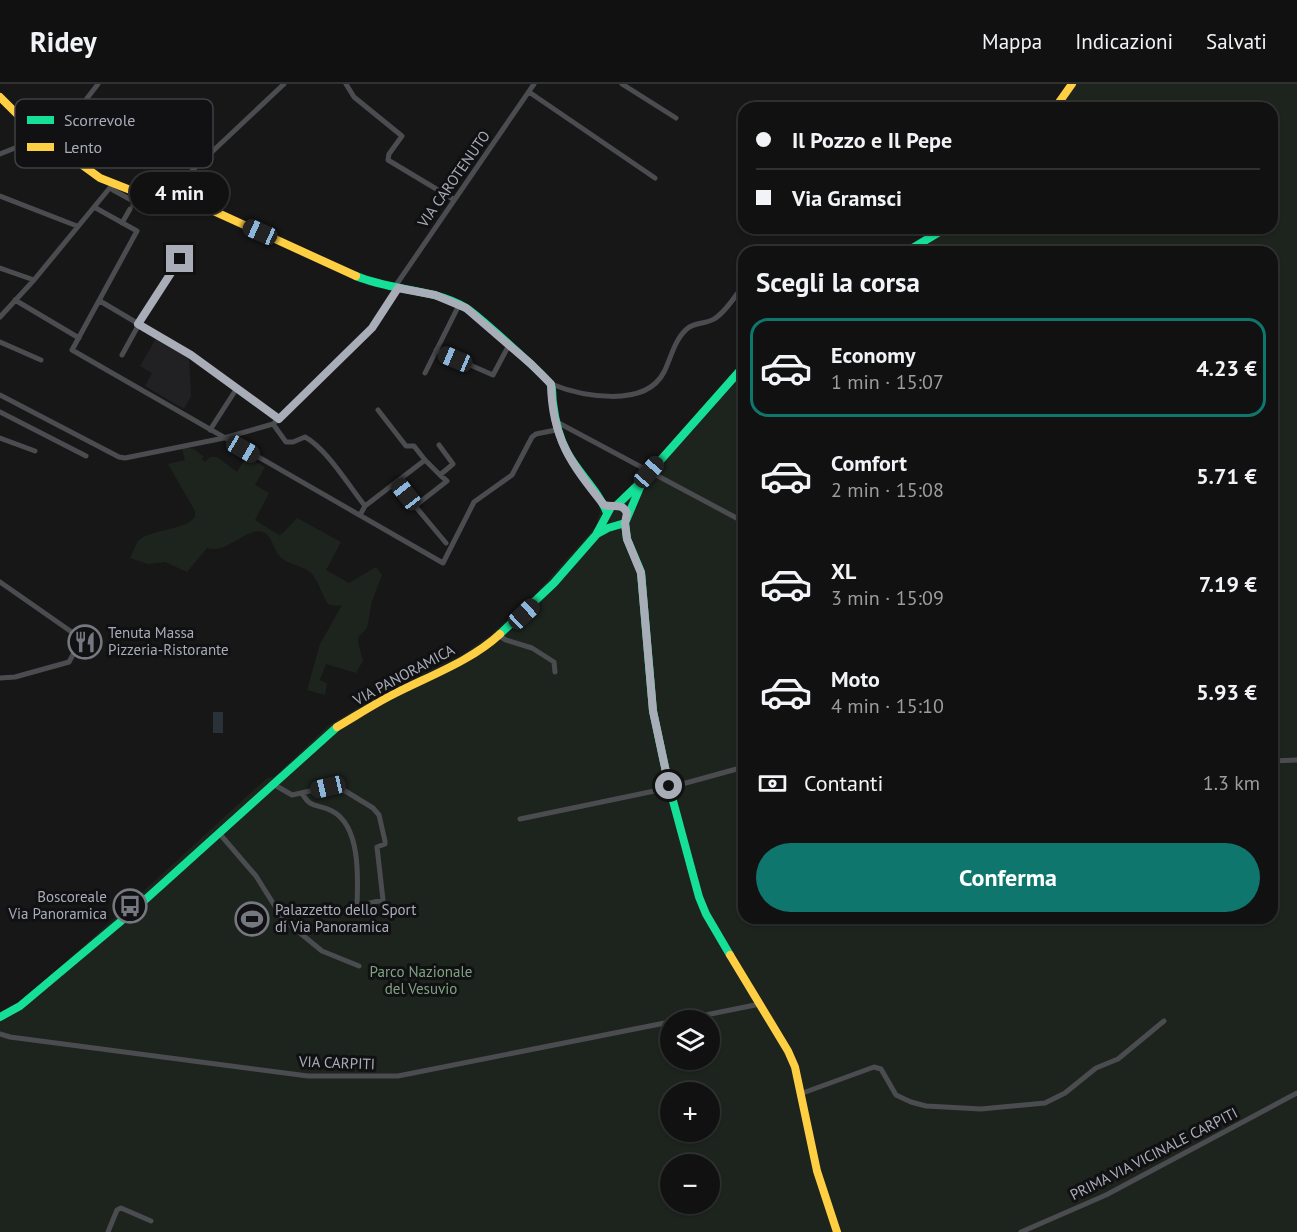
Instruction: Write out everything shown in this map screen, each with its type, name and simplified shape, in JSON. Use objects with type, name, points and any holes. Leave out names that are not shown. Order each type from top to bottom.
[{"type":"street","points":[[86,99],[98,84]]},
{"type":"street","points":[[213,151],[284,84]]},
{"type":"street","points":[[346,84],[354,97],[402,136],[389,154],[388,160],[453,199]]},
{"type":"street","name":"VIA CAROTENUTO","points":[[273,424],[372,328],[453,199],[534,84]]},
{"type":"street","points":[[622,84],[676,118]]},
{"type":"street","points":[[1059,102],[1072,84]]},
{"type":"street","points":[[529,92],[656,178]]},
{"type":"street","points":[[0,97],[15,113]]},
{"type":"street","points":[[0,154],[15,149]]},
{"type":"street","points":[[86,168],[100,178],[138,193],[175,199],[207,208],[368,281],[435,295],[466,308],[551,384],[584,395],[632,394],[659,380],[675,347],[687,329],[714,319],[738,292]]},
{"type":"street","points":[[163,198],[195,168]]},
{"type":"street","points":[[0,317],[34,280],[113,184]]},
{"type":"street","points":[[113,184],[113,190],[135,202],[122,223]]},
{"type":"street","points":[[0,196],[77,226]]},
{"type":"street","points":[[94,207],[137,231],[72,350],[442,563],[474,502],[512,475],[532,436],[556,430]]},
{"type":"street","points":[[916,246],[936,234]]},
{"type":"street","points":[[122,355],[138,324],[180,259]]},
{"type":"street","points":[[0,268],[34,280]]},
{"type":"street","points":[[15,300],[79,338]]},
{"type":"street","points":[[100,301],[191,355],[279,419]]},
{"type":"street","points":[[425,373],[459,305]]},
{"type":"street","points":[[0,342],[41,360]]},
{"type":"street","points":[[436,350],[493,375],[509,345]]},
{"type":"street","name":"VIA PANORAMICA","points":[[0,1017],[20,1006],[56,977],[336,728],[391,695],[464,659],[499,636],[538,600],[596,535],[609,510],[643,480],[738,373]]},
{"type":"street","points":[[551,384],[551,407],[556,430],[568,457],[609,510],[615,526],[627,539]]},
{"type":"street","points":[[210,430],[237,388]]},
{"type":"street","points":[[0,395],[119,457],[125,458],[224,438],[273,424],[290,443],[305,437],[310,440],[365,506]]},
{"type":"street","points":[[10,417],[16,404]]},
{"type":"street","points":[[378,410],[406,446],[414,446],[447,482],[415,506]]},
{"type":"street","points":[[0,412],[86,456]]},
{"type":"street","points":[[554,421],[738,519]]},
{"type":"street","points":[[0,438],[35,451]]},
{"type":"street","points":[[439,445],[453,464],[440,475]]},
{"type":"street","points":[[360,515],[365,506],[425,460]]},
{"type":"street","name":"VIA PANORAMICA","points":[[596,535],[626,520],[643,480]]},
{"type":"street","points":[[396,482],[446,543]]},
{"type":"street","points":[[609,510],[625,509],[627,539],[641,573],[653,711],[669,786],[699,897],[706,914],[788,1051],[795,1067],[826,1206],[837,1232]]},
{"type":"street","points":[[0,582],[76,635],[76,649],[69,662],[15,677],[0,678]]},
{"type":"street","points":[[499,636],[537,650],[554,662],[555,672]]},
{"type":"street","points":[[1278,761],[1297,760]]},
{"type":"street","points":[[520,819],[669,786],[738,768]]},
{"type":"street","points":[[273,784],[291,795],[328,787],[342,789],[379,814],[385,841],[385,844],[377,847],[383,900],[357,906],[358,873],[354,842],[343,819],[332,810],[313,806],[306,801],[302,793]]},
{"type":"street","points":[[219,833],[256,876],[283,919],[322,951],[359,966]]},
{"type":"street","points":[[720,1012],[760,1004]]},
{"type":"street","points":[[800,1094],[874,1066],[881,1070],[896,1095],[926,1106],[981,1109],[1045,1103],[1065,1093],[1096,1068],[1118,1059],[1164,1021]]},
{"type":"street","name":"VIA CARPITI","points":[[0,1034],[308,1076],[398,1076],[660,1024]]},
{"type":"street","name":"PRIMA VIA VICINALE CARPITI","points":[[1021,1232],[1106,1195],[1297,1093]]},
{"type":"street","points":[[108,1232],[117,1210],[121,1209],[151,1221]]},
{"type":"shaded area","points":[[157,337],[189,357],[191,396],[184,409],[145,386],[152,373],[140,366]]},
{"type":"shaded area","points":[[213,712],[223,712],[223,733],[213,733]]},
{"type":"green space","name":"Parco Nazionale del Vesuvio","points":[[1068,84],[1297,84],[1297,1232],[0,1232],[0,1012],[20,1002],[267,778],[274,777],[328,726],[389,689],[460,656],[488,637],[533,597],[590,533],[596,526],[602,505],[621,498],[738,370],[738,924],[1278,924],[1278,246],[908,246],[926,234],[1278,234],[1278,102],[1055,102]]},
{"type":"green space","points":[[189,448],[204,457],[202,459],[205,462],[210,457],[217,457],[237,472],[246,457],[265,467],[255,485],[269,493],[255,520],[279,535],[297,518],[341,542],[326,570],[349,583],[376,567],[382,575],[372,601],[367,628],[359,636],[358,642],[363,661],[356,673],[326,664],[320,680],[327,683],[325,695],[307,690],[320,644],[342,605],[328,604],[313,575],[281,558],[264,532],[247,534],[219,548],[207,548],[187,572],[165,562],[148,564],[130,558],[138,541],[144,537],[183,525],[195,517],[195,511],[168,464],[185,460],[182,449]]},
{"type":"traffic: fast","points":[[916,246],[936,234]]},
{"type":"traffic: fast","points":[[356,276],[383,285],[453,301],[466,308],[538,371],[551,385],[556,422],[564,446],[599,497],[607,513]]},
{"type":"traffic: fast","points":[[617,505],[643,480],[738,373]]},
{"type":"traffic: fast","points":[[597,534],[625,523],[641,485]]},
{"type":"traffic: fast","points":[[500,634],[554,583],[596,535],[611,507]]},
{"type":"traffic: fast","points":[[625,523],[627,539],[641,572],[653,711],[669,786],[699,897],[706,914],[730,955]]},
{"type":"traffic: fast","points":[[0,1017],[20,1006],[126,917],[337,727]]},
{"type":"traffic: slow","points":[[1059,102],[1072,84]]},
{"type":"traffic: slow","points":[[0,97],[15,112]]},
{"type":"traffic: slow","points":[[86,168],[100,178],[138,193],[175,199],[207,208],[356,276]]},
{"type":"traffic: slow","points":[[337,727],[387,698],[463,660],[489,644],[500,634]]},
{"type":"traffic: slow","points":[[730,955],[788,1051],[795,1067],[817,1171],[837,1232]]},
{"type":"place","name":"Tenuta Massa Pizzeria-Ristorante","points":[[85,642]]},
{"type":"place","name":"Boscoreale Via Panoramica","points":[[130,906]]},
{"type":"place","name":"Palazzetto dello Sport di Via Panoramica","points":[[252,919]]},
{"type":"route","points":[[180,259],[138,324],[191,355],[279,419],[372,328],[398,288],[435,295],[466,308],[551,384],[551,407],[556,430],[568,457],[604,505],[611,507],[617,505],[625,509],[627,513],[625,529],[627,539],[641,573],[653,711],[669,786]]}]
